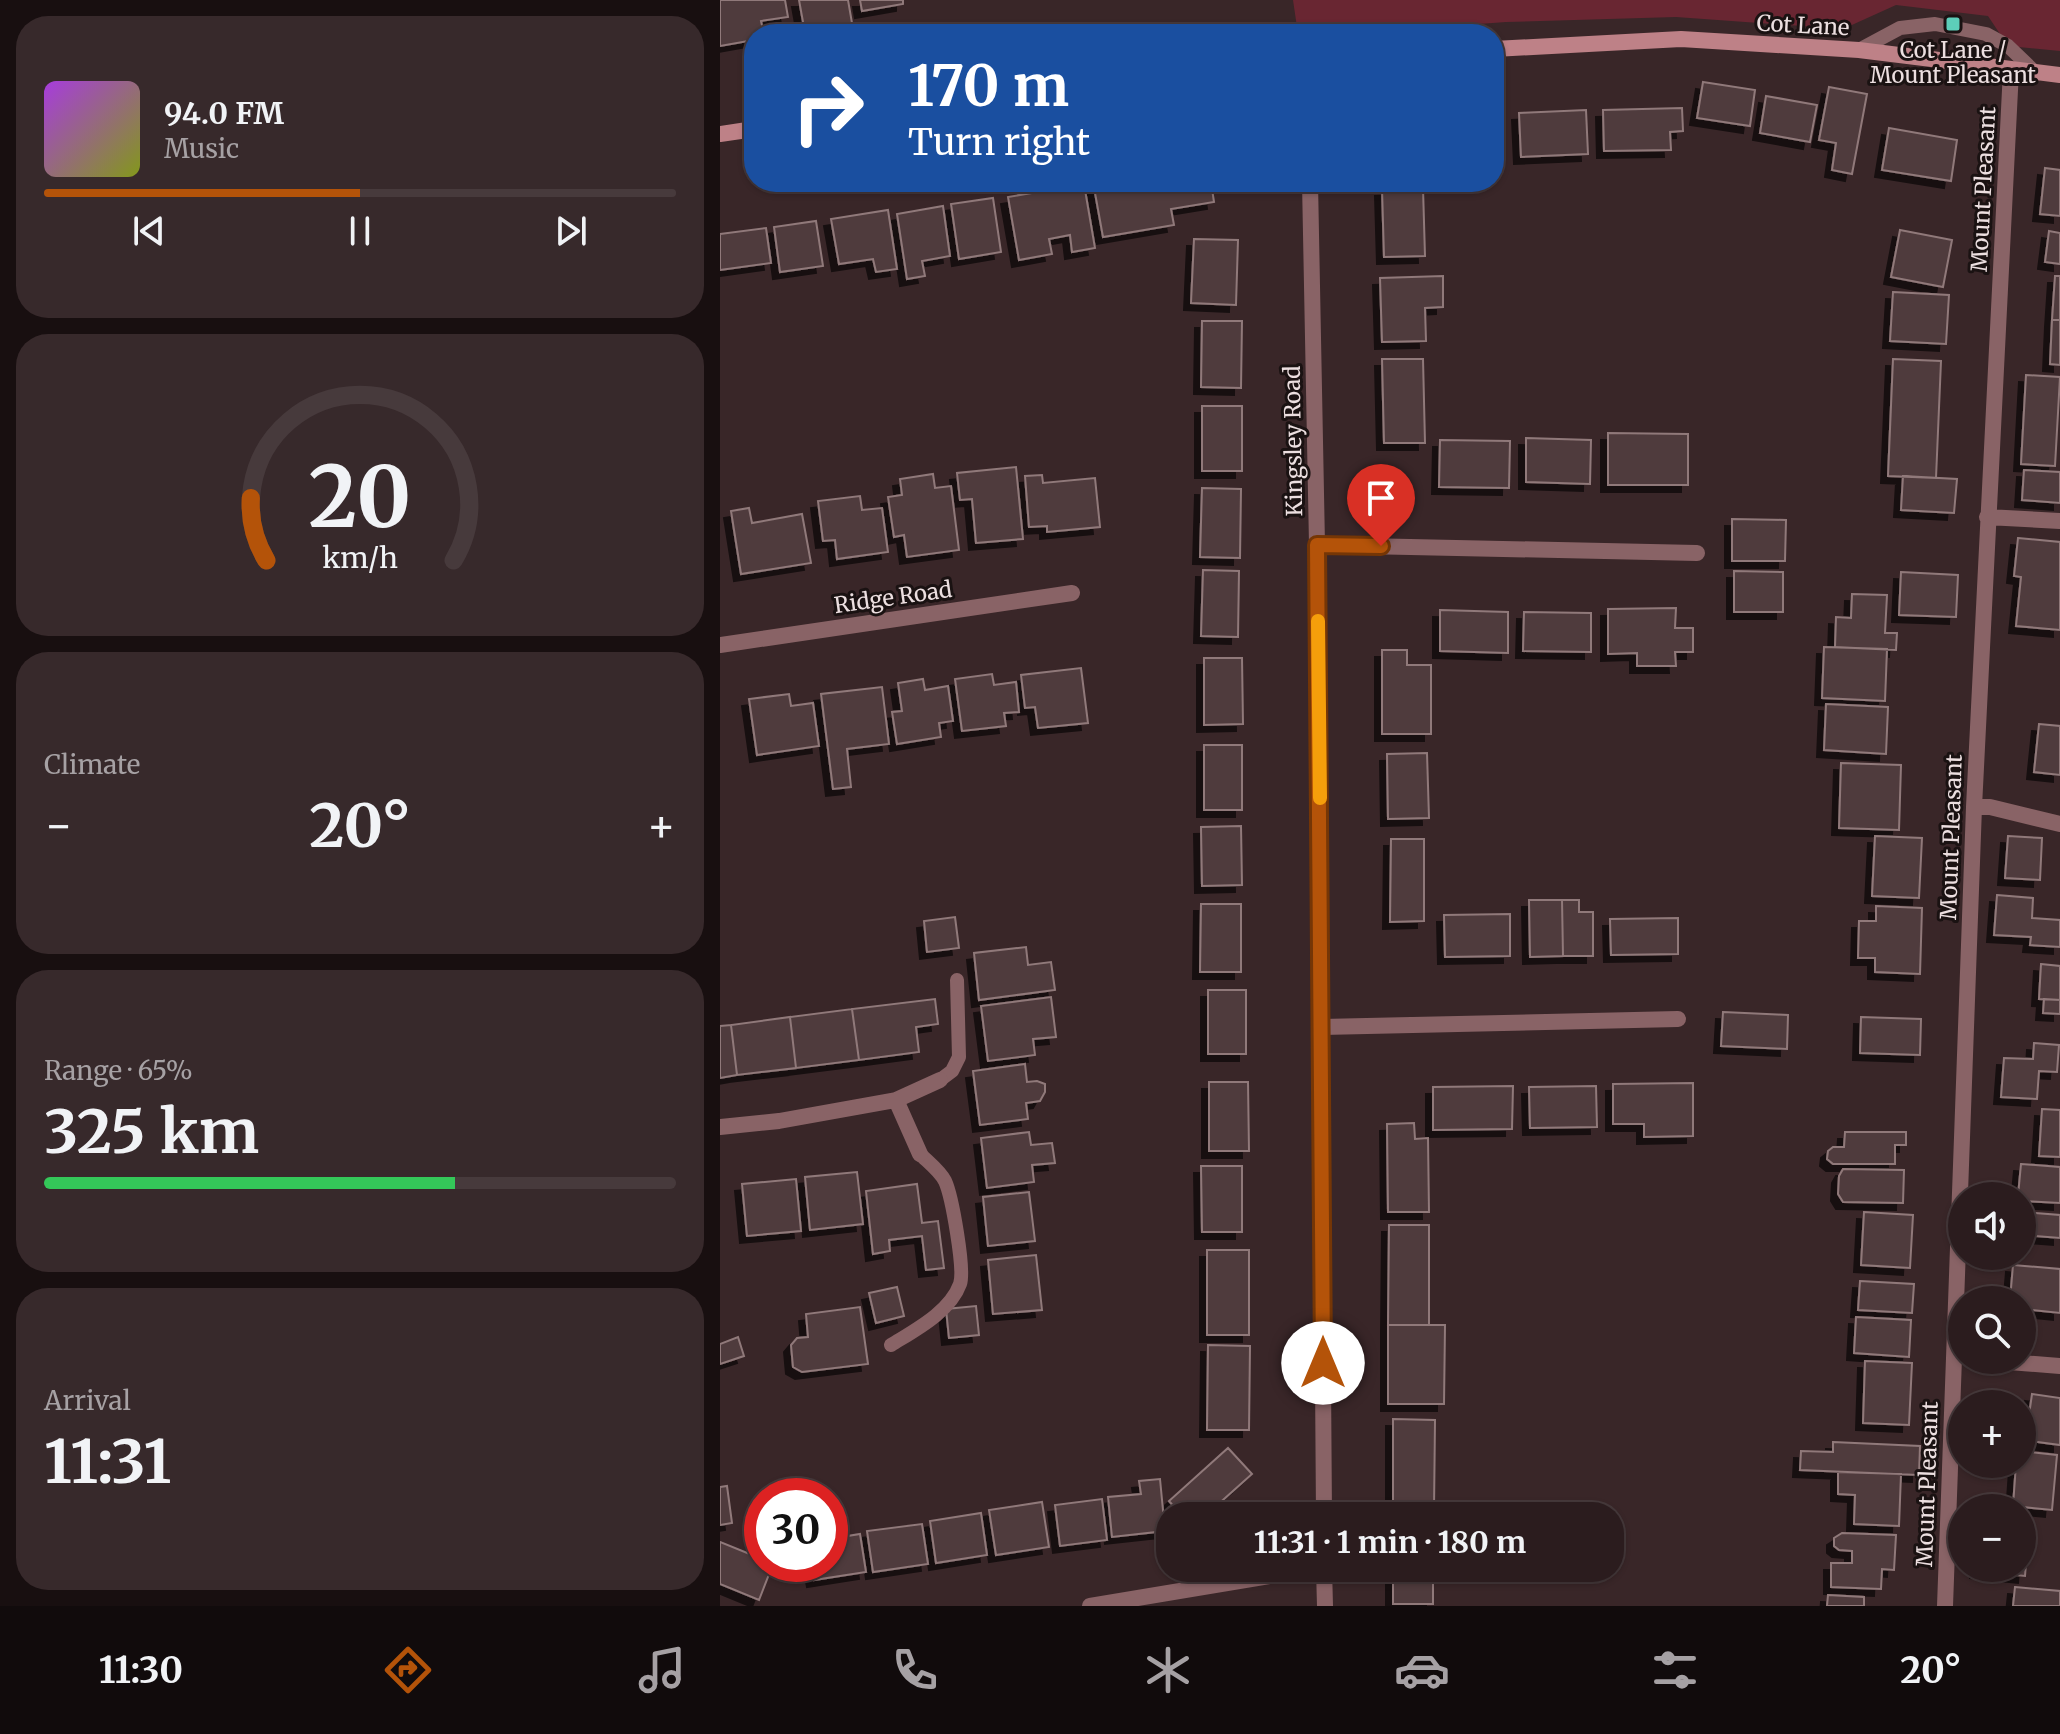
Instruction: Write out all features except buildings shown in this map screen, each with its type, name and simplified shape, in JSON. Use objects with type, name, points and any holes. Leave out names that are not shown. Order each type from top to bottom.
[{"type":"street","name":"Cot Lane","points":[[1504,48],[1681,39],[1859,50],[2060,75]]},
{"type":"street","name":"Mount Pleasant","points":[[1960,1286],[1974,807],[2011,70]]},
{"type":"street","points":[[720,134],[744,130]]},
{"type":"street","name":"Kingsley Road","points":[[1310,192],[1317,545],[1324,1502]]},
{"type":"street","points":[[1987,517],[2060,521]]},
{"type":"street","points":[[1317,545],[1697,553]]},
{"type":"street","name":"Ridge Road","points":[[720,645],[1072,593]]},
{"type":"street","points":[[1974,807],[1990,807],[2060,824]]},
{"type":"street","points":[[1322,1027],[1678,1019]]},
{"type":"street","points":[[720,1127],[779,1121],[896,1100],[940,1080]]},
{"type":"street","points":[[896,1100],[920,1154]]},
{"type":"street","points":[[2036,1364],[2060,1366]]},
{"type":"street","name":"Mount Pleasant","points":[[1945,1606],[1957,1374]]},
{"type":"street","points":[[1090,1606],[1233,1582]]},
{"type":"street","points":[[1324,1582],[1325,1606]]},
{"type":"lane","points":[[1859,50],[1900,28],[1935,24],[1986,34],[2008,46],[2037,74]]},
{"type":"lane","points":[[940,1080],[952,1071],[959,1057],[957,980]]},
{"type":"lane","points":[[891,1345],[925,1324],[950,1300],[960,1284],[961,1269],[950,1196],[944,1178],[920,1154]]},
{"type":"shaded area","points":[[1293,0],[2060,0],[2060,51],[2008,46],[1988,16],[1896,5],[1843,29],[1676,17],[1479,24],[1297,24]]},
{"type":"slow traffic","points":[[1318,621],[1320,798]]},
{"type":"place","name":"Cot Lane / Mount Pleasant","points":[[1953,24]]},
{"type":"route","points":[[1323,1363],[1317,545],[1381,546]]}]
